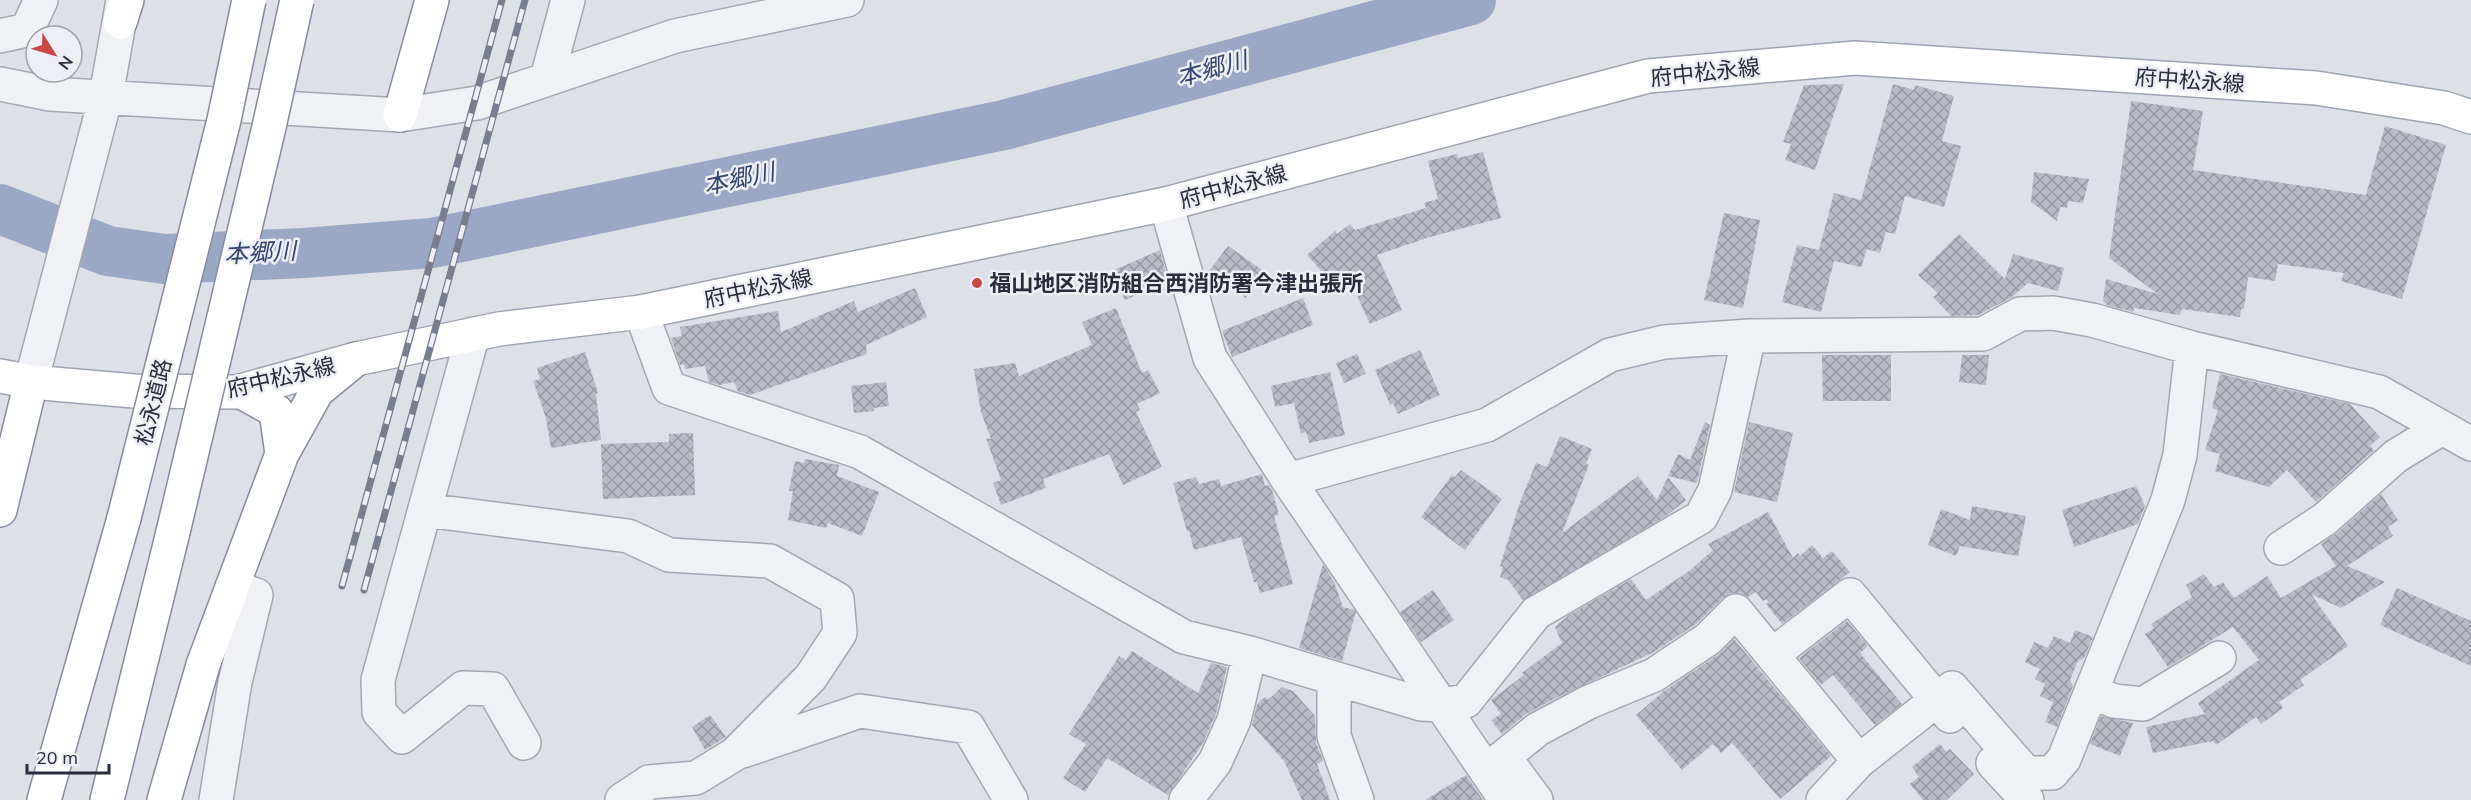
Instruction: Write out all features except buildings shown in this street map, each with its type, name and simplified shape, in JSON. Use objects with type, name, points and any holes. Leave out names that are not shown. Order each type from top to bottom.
[{"type":"main road","name":"松永道路","points":[[44,800],[124,518],[224,120],[249,0]]},
{"type":"main road","points":[[107,800],[267,139],[297,0]]},
{"type":"main road","points":[[400,115],[432,0]]},
{"type":"main road","name":"府中松永線","points":[[15,379],[134,391],[240,392],[356,359],[473,334],[641,312],[1166,204],[1648,76],[1855,58],[2316,88],[2444,108],[2471,117]]},
{"type":"main road","points":[[164,800],[202,665],[282,454],[317,392],[356,359]]},
{"type":"main road","points":[[0,510],[15,379]]},
{"type":"main road","points":[[240,392],[276,411],[282,454]]},
{"type":"street","points":[[0,36],[27,30],[41,0]]},
{"type":"street","points":[[547,78],[568,0]]},
{"type":"street","points":[[738,23],[792,0]]},
{"type":"street","points":[[0,84],[50,94],[400,115],[477,103],[675,36],[847,0]]},
{"type":"street","points":[[15,379],[43,336],[106,96],[124,7]]},
{"type":"street","points":[[1166,204],[1210,358],[1288,480],[1506,800]]},
{"type":"street","points":[[641,312],[669,388],[860,452],[1184,637],[1421,704],[1442,705],[1466,701],[1536,613],[1701,517],[1716,490],[1749,336]]},
{"type":"street","points":[[1288,480],[1487,425],[1610,355],[1664,342],[1749,336],[1983,334],[2020,314],[2053,313],[2092,320],[2192,348],[2379,392],[2471,444]]},
{"type":"street","points":[[473,334],[378,680],[379,712],[402,737],[463,688],[494,688],[524,743]]},
{"type":"street","points":[[1823,800],[1859,761],[1952,688],[2026,773],[2052,773],[2064,759],[2168,500],[2180,455],[2192,348]]},
{"type":"street","points":[[2281,548],[2325,519],[2396,456],[2442,428]]},
{"type":"street","points":[[425,510],[628,536],[669,555],[770,561],[837,598],[840,633],[811,678],[735,754]]},
{"type":"street","points":[[216,800],[235,682],[256,595],[232,587]]},
{"type":"street","points":[[1772,655],[1850,595],[1936,701],[2027,800]]},
{"type":"street","points":[[1486,771],[1538,729],[1589,702],[1654,675],[1708,639],[1736,611],[1859,761]]},
{"type":"street","points":[[1186,800],[1215,762],[1234,720],[1250,654]]},
{"type":"street","points":[[2091,690],[2114,700],[2144,704],[2219,658]]},
{"type":"street","points":[[1334,678],[1334,736],[1357,800]]},
{"type":"street","points":[[622,800],[649,782],[696,778],[735,754],[860,711],[968,727],[1011,800]]},
{"type":"street","points":[[1486,771],[1513,769],[1536,800]]},
{"type":"waterway","name":"本郷川","points":[[0,209],[108,251],[164,259],[304,253],[432,243],[1004,125],[1471,0]]},
{"type":"railway","points":[[342,586],[502,0]]},
{"type":"railway","points":[[364,590],[525,0]]},
{"type":"place","name":"福山地区消防組合西消防署今津出張所","points":[[977,283]]}]
